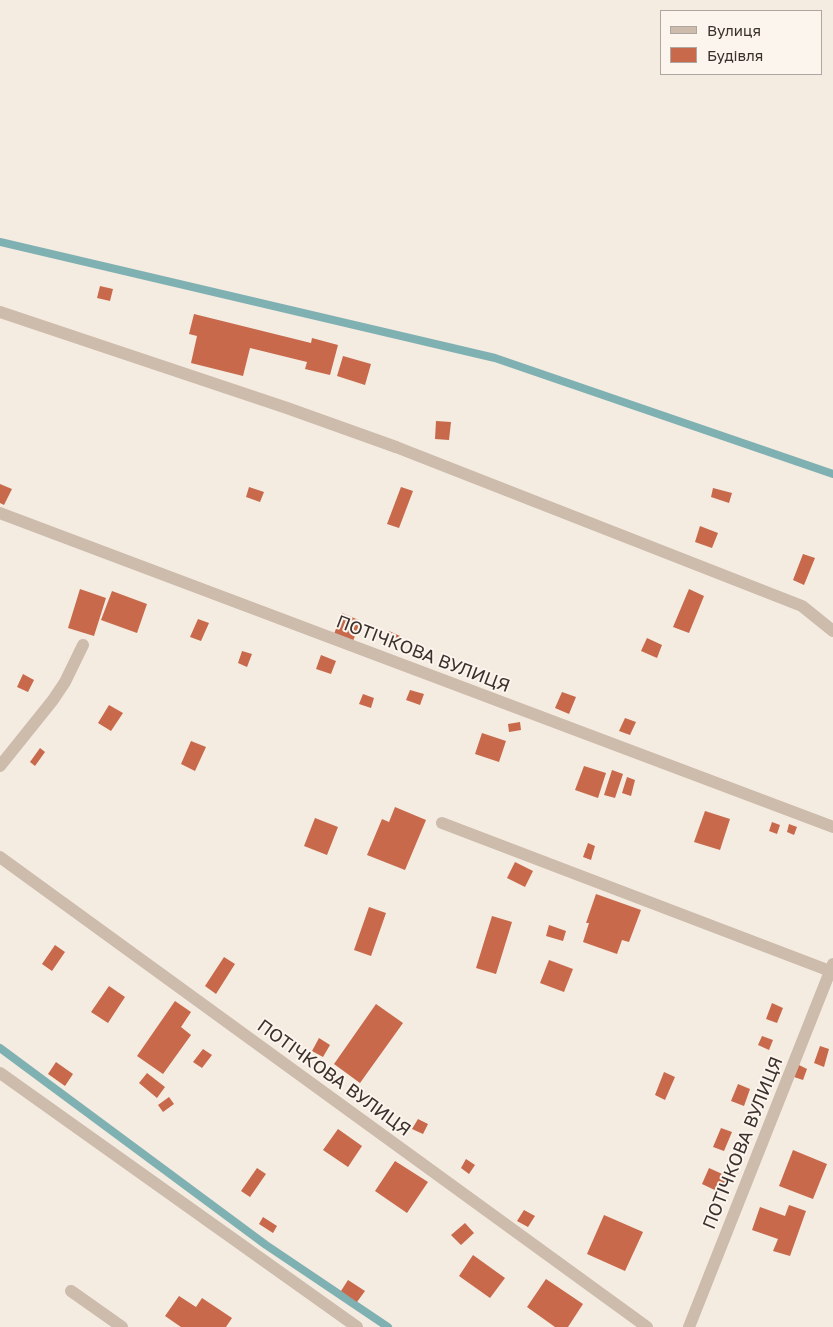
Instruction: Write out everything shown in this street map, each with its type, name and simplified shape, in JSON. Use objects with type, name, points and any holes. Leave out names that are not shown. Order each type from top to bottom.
[{"type":"street","points":[[0,312],[287,408],[396,447],[802,606],[833,631]]},
{"type":"street","name":"ПОТІЧКОВА ВУЛИЦЯ","points":[[0,513],[833,827]]},
{"type":"street","points":[[0,766],[53,700],[82,645]]},
{"type":"street","name":"ПОТІЧКОВА ВУЛИЦЯ","points":[[442,823],[832,967],[689,1327]]},
{"type":"street","name":"ПОТІЧКОВА ВУЛИЦЯ","points":[[0,858],[646,1327]]},
{"type":"street","points":[[0,1073],[357,1327]]},
{"type":"street","points":[[71,1291],[122,1327]]},
{"type":"building","points":[[100,286],[113,289],[110,301],[97,298]]},
{"type":"building","points":[[194,314],[311,343],[312,338],[338,345],[330,375],[305,369],[307,362],[250,348],[243,376],[191,363],[197,336],[189,334]]},
{"type":"building","points":[[343,356],[371,364],[365,385],[337,376]]},
{"type":"building","points":[[436,421],[451,422],[449,440],[435,439]]},
{"type":"building","points":[[0,484],[12,489],[4,505],[0,503]]},
{"type":"building","points":[[249,487],[264,492],[260,502],[246,497]]},
{"type":"building","points":[[401,487],[413,491],[399,528],[387,524]]},
{"type":"building","points":[[713,488],[732,493],[729,503],[711,497]]},
{"type":"building","points":[[700,526],[718,533],[712,548],[695,542]]},
{"type":"building","points":[[803,554],[815,558],[804,585],[793,580]]},
{"type":"building","points":[[80,589],[106,598],[94,636],[68,628]]},
{"type":"building","points":[[689,589],[704,596],[689,633],[673,627]]},
{"type":"building","points":[[112,591],[147,604],[137,633],[101,620]]},
{"type":"building","points":[[342,613],[361,621],[353,641],[334,634]]},
{"type":"building","points":[[198,619],[209,623],[201,641],[190,637]]},
{"type":"building","points":[[389,631],[400,636],[395,648],[384,643]]},
{"type":"building","points":[[647,638],[662,645],[657,658],[641,651]]},
{"type":"building","points":[[242,651],[252,654],[247,667],[238,663]]},
{"type":"building","points":[[321,655],[336,661],[331,674],[316,669]]},
{"type":"building","points":[[23,674],[34,680],[28,692],[17,687]]},
{"type":"building","points":[[410,690],[424,694],[420,705],[406,700]]},
{"type":"building","points":[[562,692],[576,697],[569,714],[555,708]]},
{"type":"building","points":[[363,694],[374,698],[371,708],[359,704]]},
{"type":"building","points":[[109,705],[123,713],[111,731],[98,723]]},
{"type":"building","points":[[625,718],[636,722],[630,735],[619,731]]},
{"type":"building","points":[[520,722],[521,730],[509,732],[508,724]]},
{"type":"building","points":[[482,733],[506,741],[499,762],[475,754]]},
{"type":"building","points":[[191,741],[206,747],[195,771],[181,764]]},
{"type":"building","points":[[40,748],[45,752],[35,766],[30,762]]},
{"type":"building","points":[[584,766],[606,773],[598,798],[575,790]]},
{"type":"building","points":[[612,770],[623,774],[615,798],[604,795]]},
{"type":"building","points":[[627,777],[635,780],[631,796],[622,793]]},
{"type":"building","points":[[395,807],[426,820],[405,870],[367,855],[382,819],[389,822]]},
{"type":"building","points":[[705,811],[730,819],[720,850],[694,842]]},
{"type":"building","points":[[315,818],[338,827],[327,855],[304,846]]},
{"type":"building","points":[[772,822],[780,825],[777,834],[769,831]]},
{"type":"building","points":[[789,824],[797,827],[794,835],[787,832]]},
{"type":"building","points":[[588,843],[595,846],[591,860],[583,857]]},
{"type":"building","points":[[515,862],[533,871],[525,887],[507,878]]},
{"type":"building","points":[[596,894],[641,910],[629,942],[622,940],[617,954],[583,942],[589,923],[586,923]]},
{"type":"building","points":[[369,907],[386,913],[371,956],[354,950]]},
{"type":"building","points":[[492,916],[512,922],[496,974],[476,968]]},
{"type":"building","points":[[549,925],[566,931],[563,941],[546,936]]},
{"type":"building","points":[[55,945],[65,952],[52,971],[42,964]]},
{"type":"building","points":[[224,957],[235,964],[216,994],[205,986]]},
{"type":"building","points":[[549,960],[573,969],[564,992],[540,983]]},
{"type":"building","points":[[109,986],[125,997],[108,1023],[91,1012]]},
{"type":"building","points":[[175,1001],[191,1012],[181,1027],[191,1035],[163,1074],[137,1056]]},
{"type":"building","points":[[772,1003],[783,1008],[777,1023],[766,1019]]},
{"type":"building","points":[[376,1004],[403,1023],[360,1083],[334,1064]]},
{"type":"building","points":[[762,1036],[773,1040],[769,1050],[758,1045]]},
{"type":"building","points":[[319,1038],[330,1045],[323,1057],[312,1051]]},
{"type":"building","points":[[820,1046],[829,1049],[824,1067],[814,1063]]},
{"type":"building","points":[[203,1049],[212,1055],[202,1068],[193,1062]]},
{"type":"building","points":[[56,1062],[73,1074],[65,1086],[48,1074]]},
{"type":"building","points":[[799,1065],[807,1069],[803,1080],[794,1077]]},
{"type":"building","points":[[664,1072],[675,1077],[665,1100],[655,1095]]},
{"type":"building","points":[[147,1073],[165,1087],[157,1098],[139,1083]]},
{"type":"building","points":[[738,1084],[750,1089],[744,1106],[731,1101]]},
{"type":"building","points":[[169,1097],[174,1104],[163,1112],[158,1105]]},
{"type":"building","points":[[418,1119],[428,1124],[423,1134],[412,1129]]},
{"type":"building","points":[[721,1128],[732,1132],[724,1151],[713,1147]]},
{"type":"building","points":[[338,1129],[362,1146],[348,1167],[323,1150]]},
{"type":"building","points":[[793,1150],[827,1164],[813,1199],[779,1186]]},
{"type":"building","points":[[466,1159],[475,1165],[469,1174],[461,1168]]},
{"type":"building","points":[[395,1161],[428,1182],[407,1213],[375,1191]]},
{"type":"building","points":[[257,1168],[266,1174],[250,1197],[241,1191]]},
{"type":"building","points":[[709,1168],[729,1177],[721,1193],[702,1184]]},
{"type":"building","points":[[789,1205],[806,1211],[790,1256],[773,1251],[778,1239],[752,1230],[760,1207],[785,1216]]},
{"type":"building","points":[[524,1210],[535,1216],[528,1227],[517,1221]]},
{"type":"building","points":[[604,1215],[643,1232],[625,1271],[587,1254]]},
{"type":"building","points":[[263,1217],[277,1226],[273,1233],[259,1224]]},
{"type":"building","points":[[465,1223],[474,1233],[461,1245],[451,1235]]},
{"type":"building","points":[[473,1255],[505,1278],[490,1298],[459,1276]]},
{"type":"building","points":[[546,1279],[583,1304],[568,1327],[555,1327],[527,1307]]},
{"type":"building","points":[[348,1280],[365,1291],[357,1302],[341,1291]]},
{"type":"building","points":[[179,1296],[196,1307],[202,1298],[232,1318],[226,1327],[181,1327],[165,1316]]},
{"type":"waterway","points":[[0,242],[495,358],[833,474]]},
{"type":"waterway","points":[[0,1048],[266,1245],[388,1327]]}]
